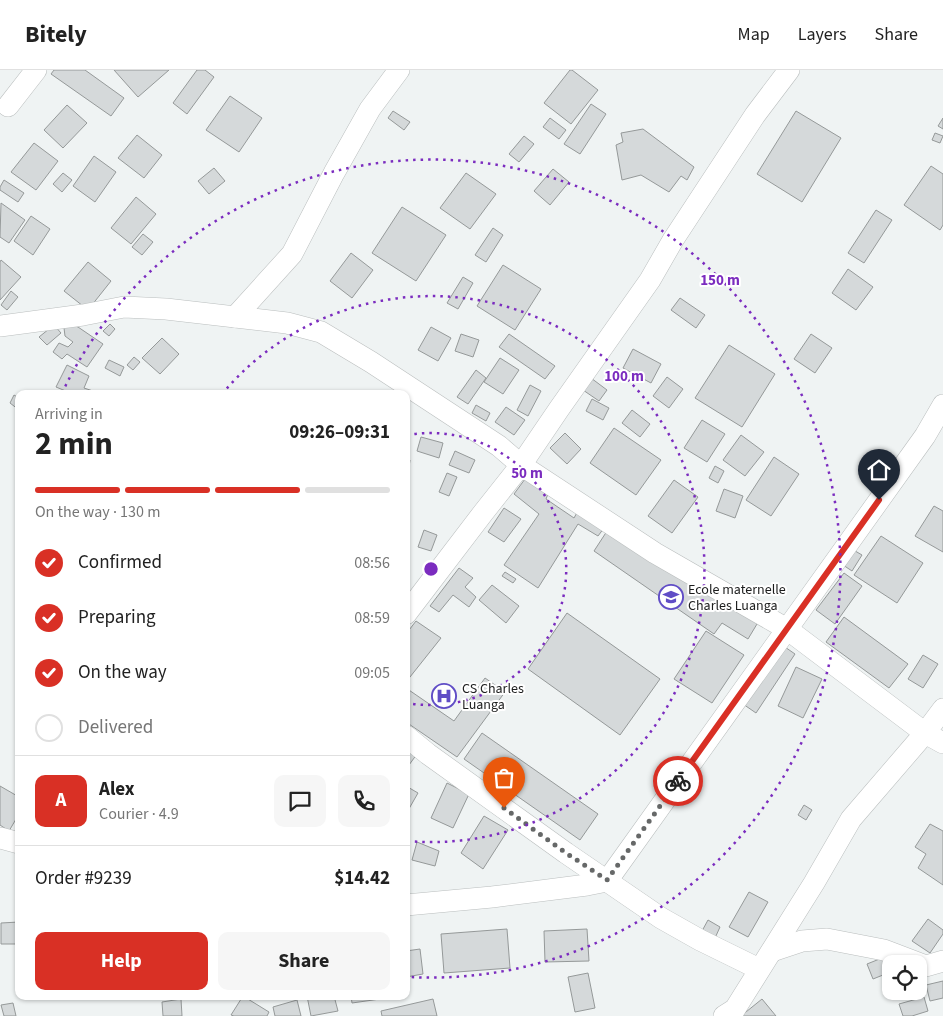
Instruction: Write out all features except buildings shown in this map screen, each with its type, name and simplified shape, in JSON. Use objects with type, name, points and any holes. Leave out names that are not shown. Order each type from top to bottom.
[{"type":"street","points":[[8,106],[36,70]]},
{"type":"street","points":[[235,316],[292,254],[370,109],[399,70]]},
{"type":"street","points":[[410,609],[521,465],[650,280],[672,240],[755,116],[789,70]]},
{"type":"street","points":[[0,326],[84,315],[124,307],[235,316],[287,323],[321,332],[372,362],[466,423],[499,446],[521,465],[655,553],[787,628],[934,738]]},
{"type":"street","points":[[410,905],[492,897],[587,885],[607,880],[925,436],[943,405]]},
{"type":"street","points":[[724,1016],[735,1009],[814,883],[851,819],[934,738],[943,708]]},
{"type":"street","points":[[410,739],[566,853],[661,918],[700,940],[759,969]]},
{"type":"street","points":[[0,838],[15,842]]},
{"type":"street","points":[[772,951],[802,941],[827,939],[884,950],[926,966],[943,962]]},
{"type":"way so far","points":[[504,808],[607,880],[678,781]]},
{"type":"place","name":"Ecole maternelle Charles Luanga","points":[[671,597]]},
{"type":"place","name":"CS Charles Luanga","points":[[444,696]]},
{"type":"route","points":[[678,781],[879,500]]}]
